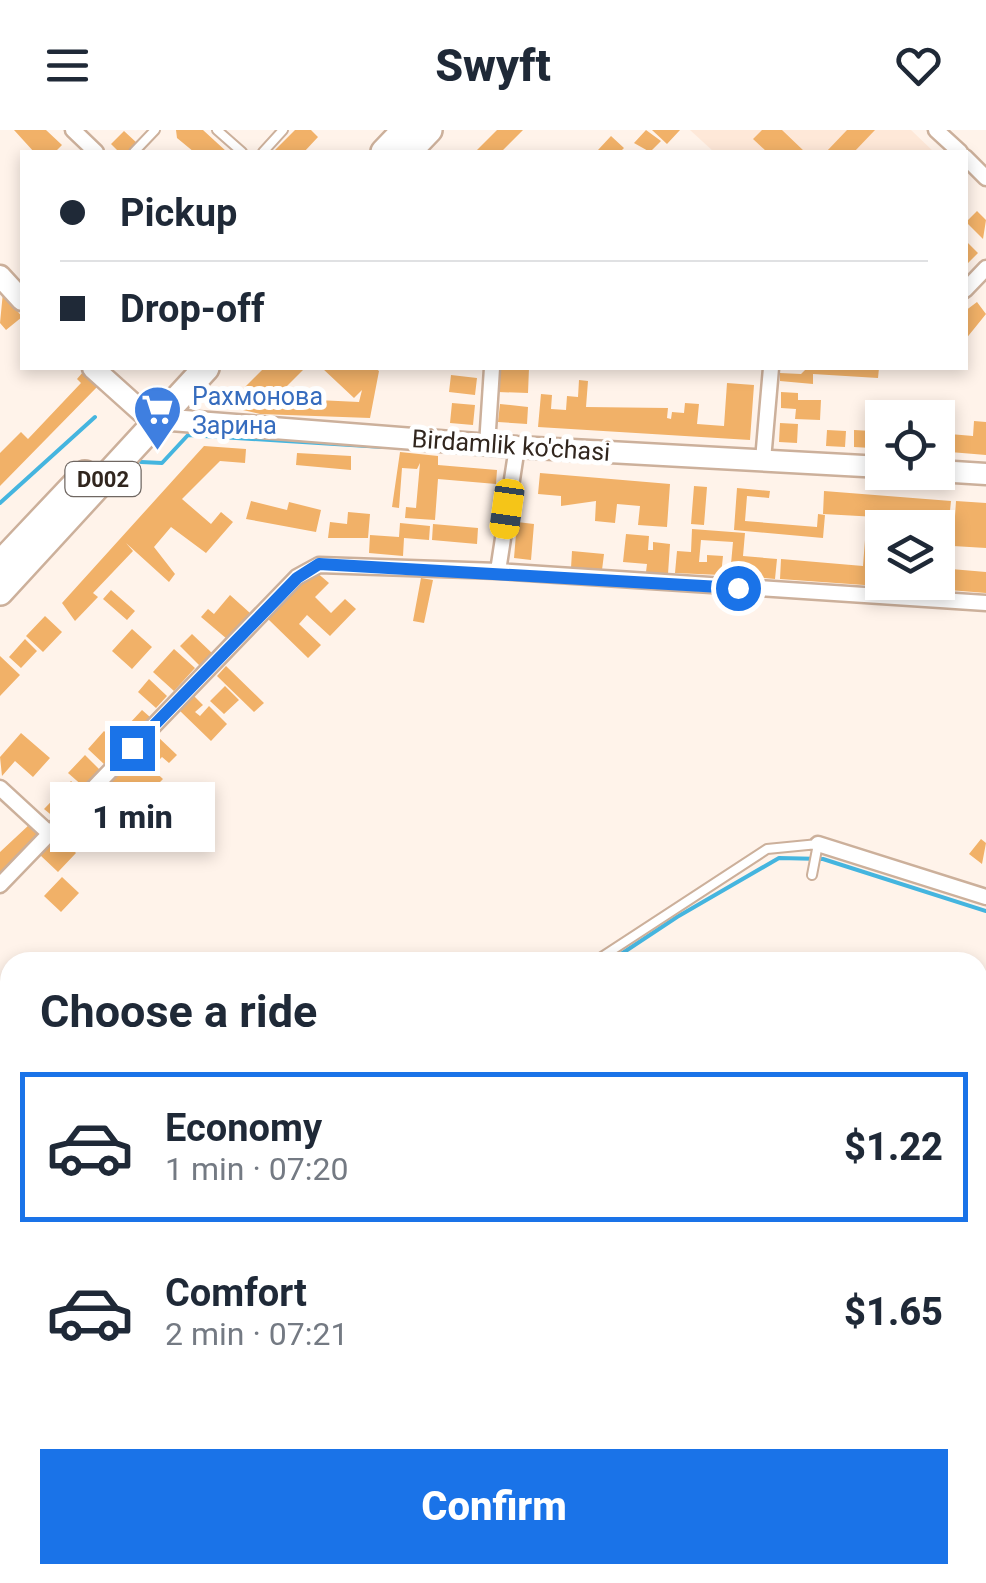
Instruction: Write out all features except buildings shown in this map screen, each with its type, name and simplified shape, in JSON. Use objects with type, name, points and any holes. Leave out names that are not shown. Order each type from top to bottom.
[{"type":"highway","points":[[386,150],[405,130]]},
{"type":"highway","points":[[410,150],[429,130]]},
{"type":"highway","name":"D002","points":[[0,592],[150,415],[182,370]]},
{"type":"highway","name":"D002","points":[[0,564],[150,415],[204,370]]},
{"type":"street","points":[[73,130],[94,150]]},
{"type":"street","points":[[936,130],[957,150]]},
{"type":"street","points":[[968,287],[986,268]]},
{"type":"street","points":[[0,276],[20,298]]},
{"type":"street","points":[[95,370],[150,415]]},
{"type":"street","points":[[487,444],[492,370]]},
{"type":"street","points":[[763,460],[770,370]]},
{"type":"street","name":"Birdamlik ko'chasi","points":[[150,415],[517,447],[865,466]]},
{"type":"street","points":[[498,571],[517,447]]},
{"type":"street","points":[[955,471],[986,474]]},
{"type":"street","points":[[0,885],[308,569],[332,564],[498,571],[986,603]]},
{"type":"street","points":[[0,788],[50,834]]},
{"type":"street","points":[[818,844],[986,896]]},
{"type":"lane","points":[[136,150],[155,130]]},
{"type":"lane","points":[[217,130],[240,150]]},
{"type":"lane","points":[[264,150],[283,130]]},
{"type":"lane","points":[[609,952],[767,849],[818,844],[812,875]]},
{"type":"shaded area","points":[[690,130],[911,130],[932,150],[712,150]]},
{"type":"waterway","points":[[0,503],[95,417]]},
{"type":"waterway","points":[[141,462],[162,463],[188,435],[383,447]]},
{"type":"waterway","points":[[624,952],[779,858],[823,859],[986,911]]},
{"type":"place","name":"Рахмонова Зарина","points":[[157,452]]},
{"type":"route","points":[[132,748],[297,578],[319,564],[498,571],[738,588]]}]
